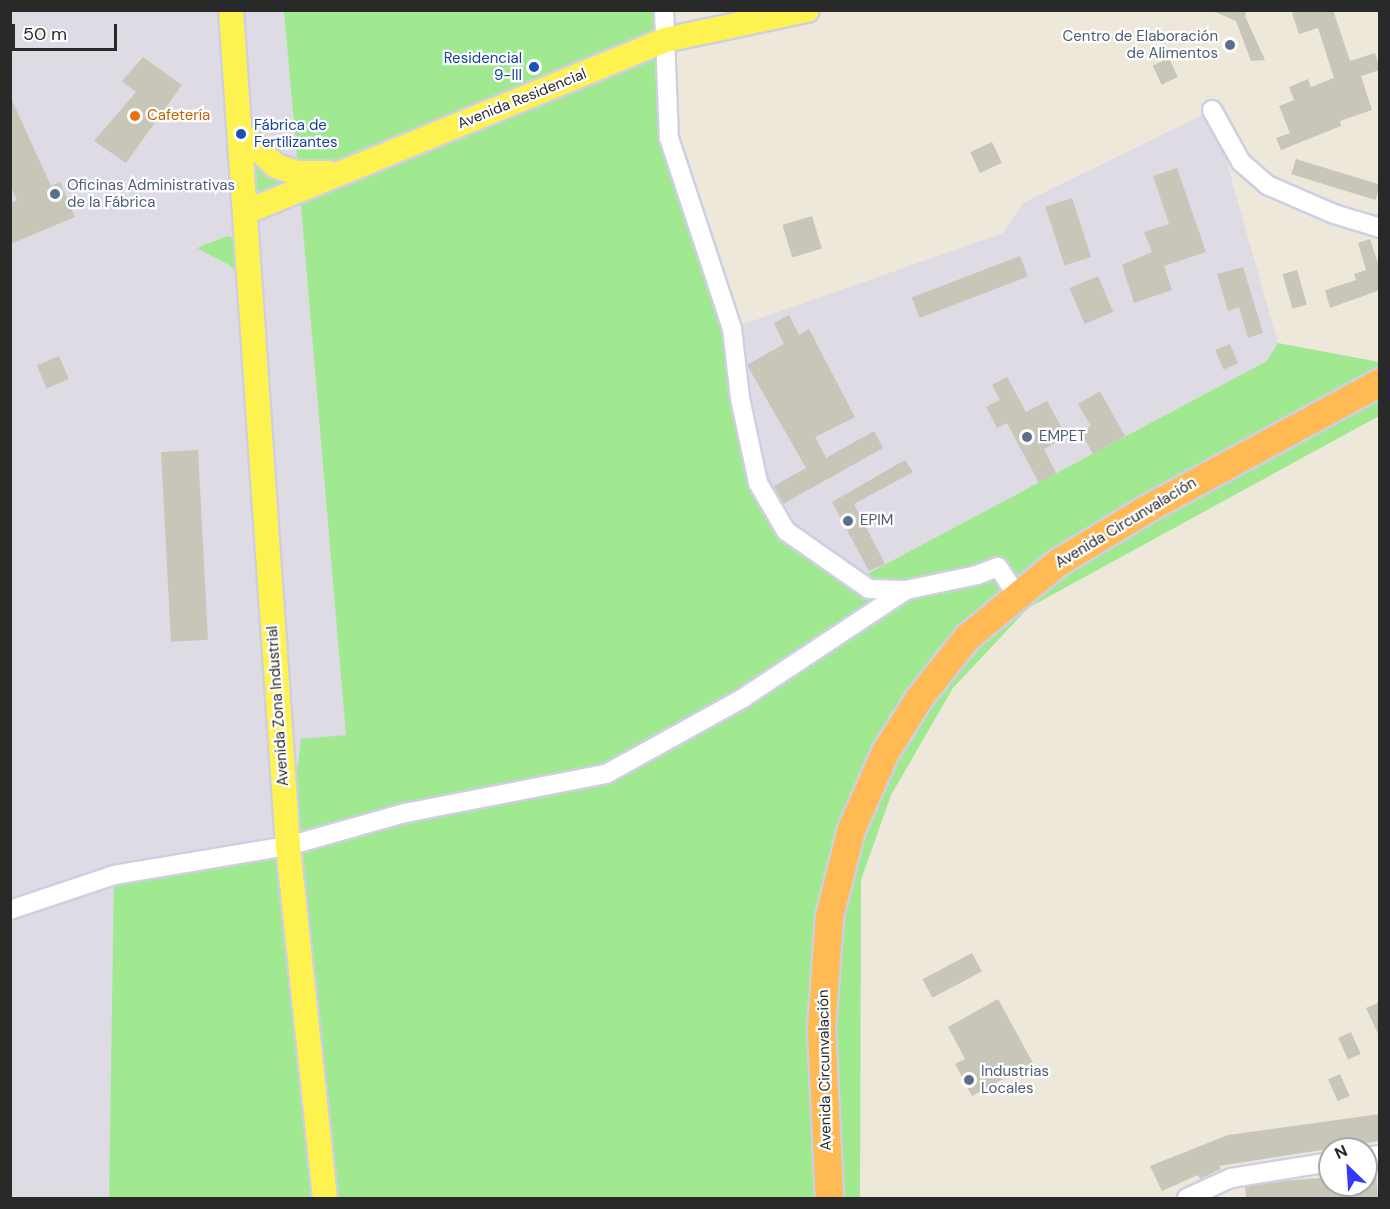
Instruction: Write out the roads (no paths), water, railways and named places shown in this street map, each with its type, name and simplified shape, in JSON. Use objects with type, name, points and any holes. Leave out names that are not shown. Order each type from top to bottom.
[{"type":"highway","name":"Avenida Circunvalación","points":[[829,1198],[821,1028],[823,974],[833,897],[850,829],[885,752],[918,699],[967,637],[1016,594],[1098,536],[1380,382]]},
{"type":"main road","name":"Avenida Zona Industrial","points":[[231,10],[288,846],[325,1198]]},
{"type":"main road","name":"Avenida Residencial","points":[[246,212],[665,40],[807,10]]},
{"type":"main road","points":[[241,134],[276,166],[298,173],[339,173]]},
{"type":"street","points":[[664,10],[669,138],[732,328],[740,398],[758,483],[786,531],[869,589],[906,590],[998,567],[1016,594]]},
{"type":"street","points":[[1212,110],[1240,162],[1267,185],[1334,214],[1380,228]]},
{"type":"street","points":[[858,622],[869,604],[869,589]]},
{"type":"street","points":[[10,910],[114,875],[288,846],[405,813],[606,774],[743,698],[906,590]]},
{"type":"street","points":[[1187,1198],[1231,1178],[1318,1164]]},
{"type":"place","name":"Centro de Elaboración de Alimentos","points":[[1230,45]]},
{"type":"place","name":"Residencial 9-III","points":[[534,67]]},
{"type":"place","name":"Cafetería","points":[[135,116]]},
{"type":"place","name":"Fábrica de Fertilizantes","points":[[241,134]]},
{"type":"place","name":"Oficinas Administrativas de la Fábrica","points":[[55,194]]},
{"type":"place","name":"EMPET","points":[[1027,437]]},
{"type":"place","name":"EPIM","points":[[848,521]]},
{"type":"place","name":"Industrias Locales","points":[[969,1080]]}]
